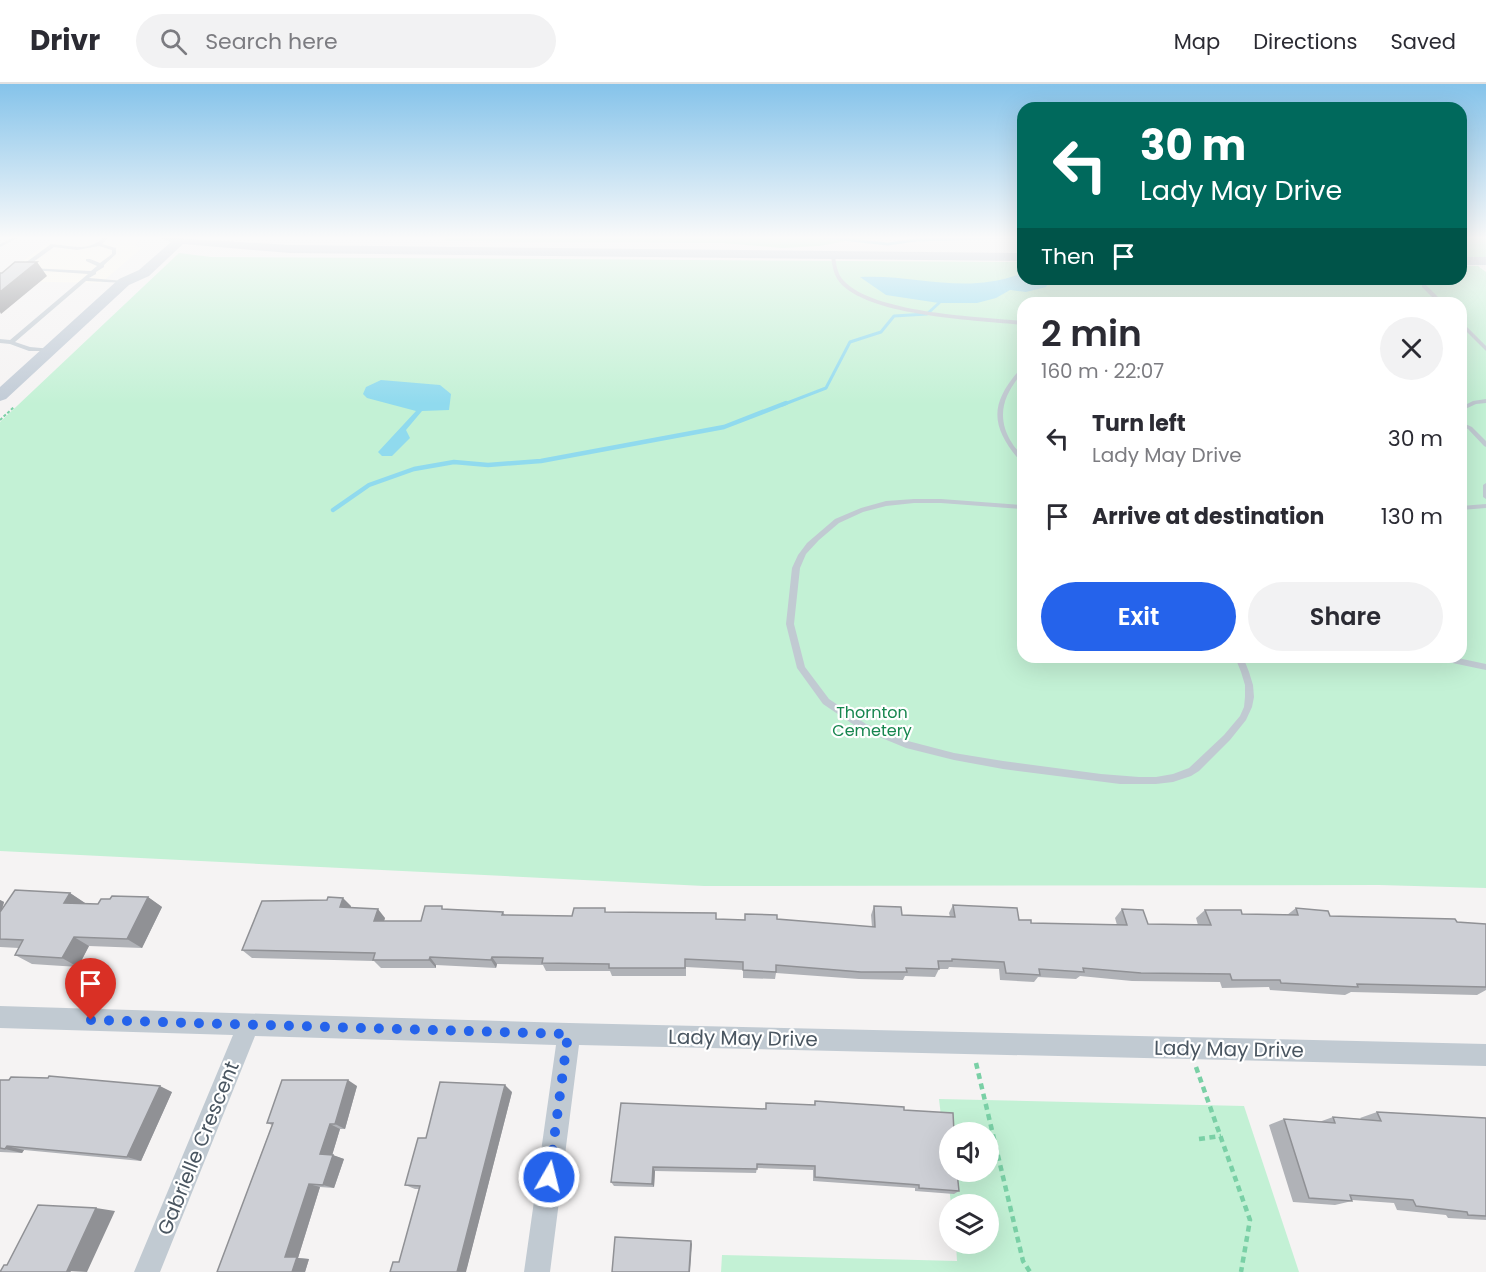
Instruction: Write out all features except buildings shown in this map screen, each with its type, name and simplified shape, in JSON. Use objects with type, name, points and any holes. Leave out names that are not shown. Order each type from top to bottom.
[{"type":"main road","points":[[0,396],[113,292]]},
{"type":"street","name":"Lady May Drive","points":[[0,1017],[568,1034],[1486,1055]]},
{"type":"street","name":"Gabrielle Crescent","points":[[147,1272],[248,1024]]},
{"type":"street","points":[[537,1272],[568,1034]]},
{"type":"lane","points":[[11,342],[70,292]]},
{"type":"lane","points":[[857,292],[873,301],[922,311],[1017,322]]},
{"type":"lane","points":[[1009,321],[1017,326]]},
{"type":"lane","points":[[1467,329],[1486,349]]},
{"type":"lane","points":[[0,341],[11,342],[29,349],[50,350]]},
{"type":"lane","points":[[1017,377],[1006,391],[998,416],[1007,440],[1017,453]]},
{"type":"lane","points":[[1467,406],[1475,402],[1486,401]]},
{"type":"lane","points":[[1467,427],[1486,445]]},
{"type":"lane","points":[[1486,485],[1484,494],[1486,497]]},
{"type":"lane","points":[[1017,507],[904,502],[876,505],[845,515],[820,533],[800,555],[789,595],[789,637],[807,682],[844,717],[896,742],[964,761],[1119,780],[1164,779],[1189,772],[1237,729],[1249,707],[1250,680],[1242,663]]},
{"type":"lane","points":[[1467,508],[1486,506]]},
{"type":"lane","points":[[1467,663],[1486,667]]},
{"type":"path","points":[[972,1043],[1023,1261],[1030,1272]]},
{"type":"path","points":[[1190,1048],[1250,1220],[1241,1272]]},
{"type":"path","points":[[1199,1139],[1221,1136]]},
{"type":"green space","name":"Thornton Cemetery","points":[[137,292],[1486,292],[1486,888],[1379,885],[704,886],[0,851],[0,422]]},
{"type":"green space","points":[[939,1099],[1244,1106],[1299,1272],[721,1272],[722,1255],[957,1261],[957,1254],[999,1254],[999,1194],[950,1194],[948,1182],[999,1182],[999,1122],[942,1122]]},
{"type":"water","points":[[882,292],[1006,292],[996,298],[977,303],[939,303],[886,295]]},
{"type":"water","points":[[381,380],[440,385],[451,394],[449,410],[422,411],[406,430],[410,438],[392,456],[382,456],[378,452],[416,411],[367,398],[363,394],[366,387]]},
{"type":"waterway","points":[[782,405],[826,388],[850,342],[881,332],[894,316],[927,314],[939,303]]},
{"type":"waterway","points":[[333,510],[369,485],[414,469],[454,462],[488,465],[541,461],[724,427],[786,403]]},
{"type":"route","points":[[91,1020],[568,1034],[549,1177]]}]
